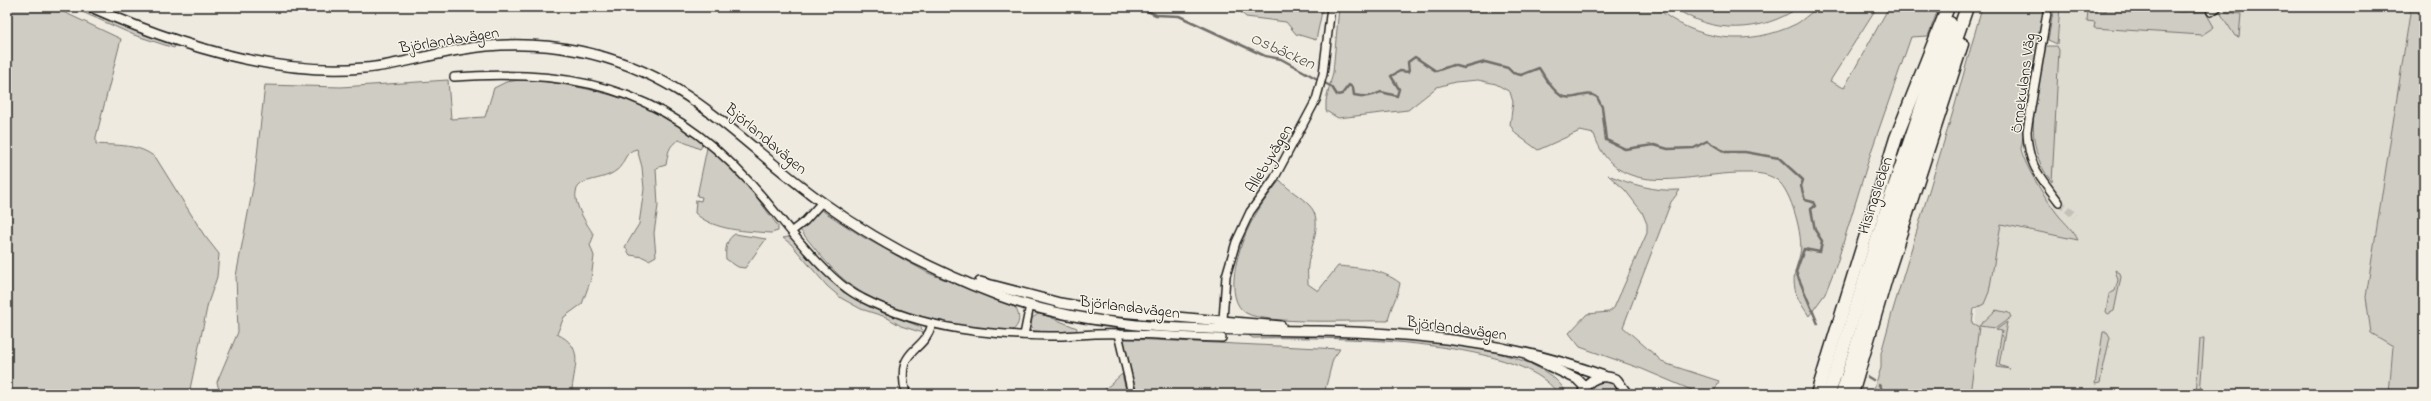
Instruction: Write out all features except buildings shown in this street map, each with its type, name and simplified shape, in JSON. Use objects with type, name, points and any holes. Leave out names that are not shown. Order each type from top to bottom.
[{"type":"highway","points":[[1817,394],[1896,138],[1948,7]]},
{"type":"highway","name":"Hisingsleden","points":[[1829,394],[1893,206],[1956,7]]},
{"type":"highway","name":"Hisingsleden","points":[[1842,394],[1893,206],[1968,7]]},
{"type":"highway","points":[[1852,394],[1886,278],[1974,7]]},
{"type":"street","name":"Björlandavägen","points":[[91,7],[132,24],[243,58],[290,67],[318,70],[365,68],[459,49],[513,44],[550,46],[593,54],[645,72],[693,98],[822,202],[881,240],[947,273],[1000,296],[1108,312],[1223,320],[1316,331],[1448,338],[1551,358],[1617,380],[1626,391]]},
{"type":"street","name":"Allebyvägen","points":[[1223,320],[1226,276],[1236,242],[1250,212],[1274,179],[1303,126],[1319,90],[1323,74],[1331,7]]},
{"type":"street","name":"Örnekulans Väg","points":[[2048,7],[2027,131],[2028,146],[2033,166],[2059,202]]},
{"type":"street","points":[[2211,12],[2218,7]]},
{"type":"street","points":[[454,77],[519,75],[557,78],[612,90],[654,106],[688,126],[722,153],[738,168],[833,276],[853,293],[882,308],[932,324],[980,332],[1024,335],[1031,300]]},
{"type":"street","points":[[792,231],[805,221],[822,202]]},
{"type":"street","name":"Björlandavägen","points":[[1031,300],[1110,321],[1222,334]]},
{"type":"street","points":[[1222,334],[1223,320]]},
{"type":"street","points":[[906,394],[903,382],[904,365],[910,353],[929,332],[932,324]]},
{"type":"street","name":"Björlandavägen","points":[[1024,335],[1118,334],[1173,336],[1316,331]]},
{"type":"street","points":[[1118,334],[1132,394]]},
{"type":"street","name":"Björlandavägen","points":[[1521,352],[1577,380],[1584,390]]},
{"type":"street","points":[[1584,390],[1591,380],[1604,376]]},
{"type":"street","points":[[1626,391],[1633,394]]},
{"type":"shaded area","points":[[7,7],[53,7],[121,39],[96,137],[96,144],[128,146],[149,153],[156,158],[204,235],[219,254],[217,277],[208,303],[189,394],[7,394]]},
{"type":"shaded area","points":[[71,7],[78,7],[175,46],[174,48],[134,35]]},
{"type":"shaded area","points":[[1235,7],[1323,7],[1316,40],[1296,34],[1286,22],[1246,17]]},
{"type":"shaded area","points":[[1339,7],[1656,7],[1671,19],[1688,28],[1705,34],[1742,38],[1760,36],[1778,31],[1796,24],[1822,7],[1877,7],[1830,81],[1844,88],[1889,7],[1939,7],[1928,36],[1911,37],[1871,152],[1837,263],[1825,294],[1809,316],[1800,303],[1794,284],[1794,275],[1801,246],[1795,214],[1787,193],[1782,185],[1773,177],[1764,174],[1749,173],[1718,174],[1676,179],[1655,179],[1636,176],[1618,169],[1604,155],[1594,134],[1580,131],[1538,150],[1516,134],[1510,125],[1513,102],[1510,92],[1496,84],[1478,80],[1455,82],[1437,87],[1408,110],[1338,118],[1326,111],[1326,101],[1333,72]]},
{"type":"shaded area","points":[[1674,7],[1799,7],[1785,16],[1769,22],[1753,26],[1736,27],[1720,26],[1704,22],[1688,16]]},
{"type":"shaded area","points":[[1982,7],[2044,7],[2021,149],[2027,165],[2043,193],[2054,210],[2072,230],[2078,240],[2001,224],[1989,292],[1984,304],[1974,309],[1972,323],[1979,327],[1970,394],[1872,394],[1881,368],[1881,353],[1892,313],[1955,105]]},
{"type":"shaded area","points":[[2054,7],[2060,7],[2057,44],[2048,40]]},
{"type":"shaded area","points":[[2061,7],[2411,7],[2366,297],[2371,333],[2393,345],[2389,394],[1956,394],[1974,325],[1998,216],[2046,141]]},
{"type":"shaded area","points":[[2107,7],[2182,12],[2205,11],[2214,27],[2202,35],[2094,28],[2095,22],[2087,21],[2088,10],[2106,11]]},
{"type":"shaded area","points":[[2411,7],[2424,7],[2424,394],[2389,394],[2393,346],[2371,333],[2366,297]]},
{"type":"shaded area","points":[[2224,12],[2241,14],[2239,37],[2235,36],[2221,14]]},
{"type":"shaded area","points":[[2057,46],[2059,50],[2052,182],[2042,167],[2036,151],[2034,134],[2035,99],[2045,47]]},
{"type":"shaded area","points":[[526,79],[562,84],[616,96],[667,117],[702,141],[702,146],[700,149],[679,140],[675,142],[669,150],[666,165],[656,168],[658,206],[654,233],[656,256],[649,260],[643,257],[630,255],[625,247],[639,224],[644,189],[642,167],[637,149],[633,150],[627,155],[620,167],[613,173],[585,182],[579,186],[576,192],[578,207],[594,235],[590,245],[594,256],[591,279],[582,304],[564,317],[557,334],[566,339],[571,345],[576,357],[572,389],[575,394],[223,394],[219,390],[217,382],[238,332],[236,276],[254,182],[265,85],[341,87],[448,80],[451,119],[485,117],[494,88],[506,82]]},
{"type":"shaded area","points":[[708,143],[746,183],[778,226],[778,231],[771,233],[741,231],[721,227],[703,219],[695,213],[696,200],[701,201],[702,197],[697,196]]},
{"type":"shaded area","points":[[1608,175],[1652,189],[1680,190],[1671,202],[1623,327],[1664,363],[1719,381],[1713,394],[1701,394],[1642,369],[1580,347],[1569,333],[1587,314],[1609,312],[1614,308],[1647,233],[1647,224],[1642,212],[1625,190]]},
{"type":"shaded area","points":[[1280,180],[1310,206],[1316,219],[1315,235],[1308,265],[1308,284],[1318,291],[1338,266],[1370,270],[1393,278],[1400,283],[1388,321],[1292,321],[1272,319],[1257,317],[1246,313],[1239,306],[1235,297],[1234,274],[1243,239],[1266,198]]},
{"type":"shaded area","points":[[820,209],[863,237],[928,273],[1015,307],[1019,316],[1017,325],[1012,331],[951,325],[910,315],[872,299],[840,276],[800,230]]},
{"type":"shaded area","points":[[735,234],[766,239],[745,268],[738,267],[726,259],[728,242]]},
{"type":"shaded area","points":[[788,237],[792,239],[843,292],[885,313],[921,327],[923,333],[901,326],[886,317],[861,309],[841,298],[827,286],[791,244],[783,238]]},
{"type":"shaded area","points":[[2115,270],[2120,273],[2121,277],[2114,311],[2108,314],[2106,312],[2109,294],[2115,291],[2118,280]]},
{"type":"shaded area","points":[[1996,310],[2009,313],[2011,317],[1996,328],[1979,326]]},
{"type":"shaded area","points":[[1040,313],[1077,328],[1076,333],[1034,331],[1031,328],[1032,318]]},
{"type":"shaded area","points":[[2007,322],[1999,365],[2010,369],[1996,367],[2002,331],[1996,330]]},
{"type":"shaded area","points":[[2103,332],[2107,332],[2110,337],[2100,383],[2095,384]]},
{"type":"shaded area","points":[[1264,333],[1423,341],[1495,352],[1526,362],[1551,376],[1567,394],[1558,394],[1537,375],[1504,361],[1462,351],[1416,344],[1368,340],[1323,338],[1253,338],[1248,335]]},
{"type":"shaded area","points":[[1124,339],[1340,349],[1333,359],[1324,394],[1138,394],[1121,345]]},
{"type":"shaded area","points":[[2200,339],[2204,339],[2200,394],[2196,394]]},
{"type":"shaded area","points":[[1122,374],[1127,394],[1100,394]]},
{"type":"shaded area","points":[[1602,381],[1614,383],[1622,394],[1586,394],[1590,386]]},
{"type":"waterway","name":"Osbäcken","points":[[1139,7],[1156,15],[1179,16],[1265,56],[1281,59],[1332,87],[1337,95],[1342,94],[1349,85],[1353,88],[1354,95],[1368,96],[1381,92],[1397,96],[1399,89],[1391,76],[1400,71],[1409,72],[1408,62],[1415,57],[1436,71],[1453,65],[1464,68],[1485,62],[1508,68],[1513,73],[1521,75],[1539,68],[1551,86],[1560,95],[1569,98],[1589,94],[1597,97],[1602,107],[1606,140],[1625,149],[1654,145],[1668,149],[1694,148],[1707,141],[1725,152],[1745,152],[1779,158],[1803,180],[1801,186],[1805,200],[1813,202],[1815,206],[1811,209],[1815,230],[1822,241],[1820,252],[1804,249],[1796,272],[1818,324]]},
{"type":"waterway","name":"Osbäcken","points":[[1868,377],[1873,380]]},
{"type":"waterway","name":"Osbäcken","points":[[1879,385],[1885,394]]},
{"type":"tunnel","points":[[2059,202],[2075,216]]}]
